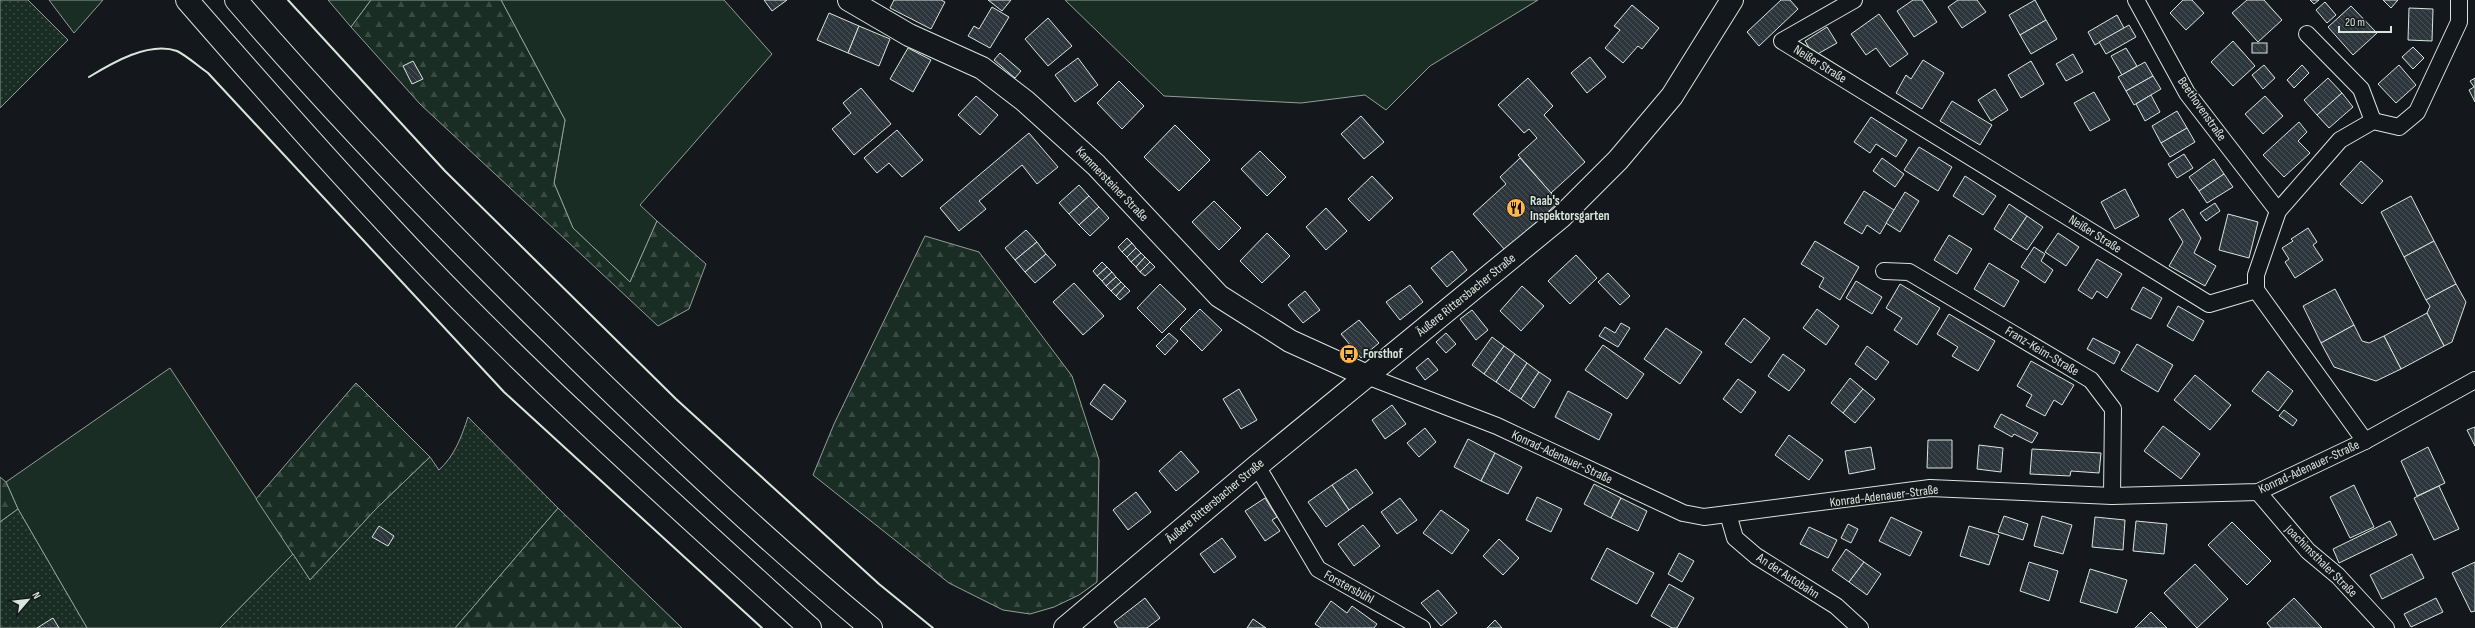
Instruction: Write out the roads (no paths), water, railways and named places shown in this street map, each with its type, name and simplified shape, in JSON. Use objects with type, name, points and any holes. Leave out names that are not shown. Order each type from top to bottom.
[{"type":"main road","points":[[188,0],[387,224],[488,327],[702,531],[810,628]]},
{"type":"main road","points":[[236,0],[418,200],[533,315],[632,412],[734,508],[871,628]]},
{"type":"main road","name":"Kammersteiner Straße","points":[[849,0],[909,35],[982,68],[1025,101],[1096,165],[1219,296],[1290,341],[1367,376]]},
{"type":"main road","name":"Äußere Rittersbacher Straße","points":[[1065,628],[1257,466],[1561,218],[1618,160],[1672,96],[1732,0]]},
{"type":"street","name":"Neißer Straße","points":[[1854,0],[1782,41],[2208,304],[2256,290]]},
{"type":"street","name":"Beethovenstraße","points":[[2136,0],[2187,93],[2278,210]]},
{"type":"street","points":[[2365,441],[2256,290],[2256,275],[2278,210],[2340,140],[2373,120],[2399,127],[2416,112],[2459,22],[2459,0]]},
{"type":"street","points":[[2307,34],[2361,89],[2373,120]]},
{"type":"street","name":"Franz-Keim-Straße","points":[[1884,271],[1909,272],[2091,380],[2113,409],[2112,496]]},
{"type":"street","name":"Konrad-Adenauer-Straße","points":[[1367,376],[1497,426],[1683,513],[1704,517],[1930,488],[2112,496],[2258,492],[2365,441],[2475,380]]},
{"type":"street","name":"Forstersbühl","points":[[1257,466],[1318,569],[1422,628]]},
{"type":"street","name":"Joachimsthaler Straße","points":[[2258,492],[2308,551],[2338,576],[2386,628]]},
{"type":"street","name":"An der Autobahn","points":[[1728,514],[1735,538],[1756,556],[1836,606],[1860,628]]},
{"type":"place","name":"Raab's Inspektorsgarten","points":[[1516,208]]},
{"type":"place","name":"Forsthof","points":[[1349,354]]}]
